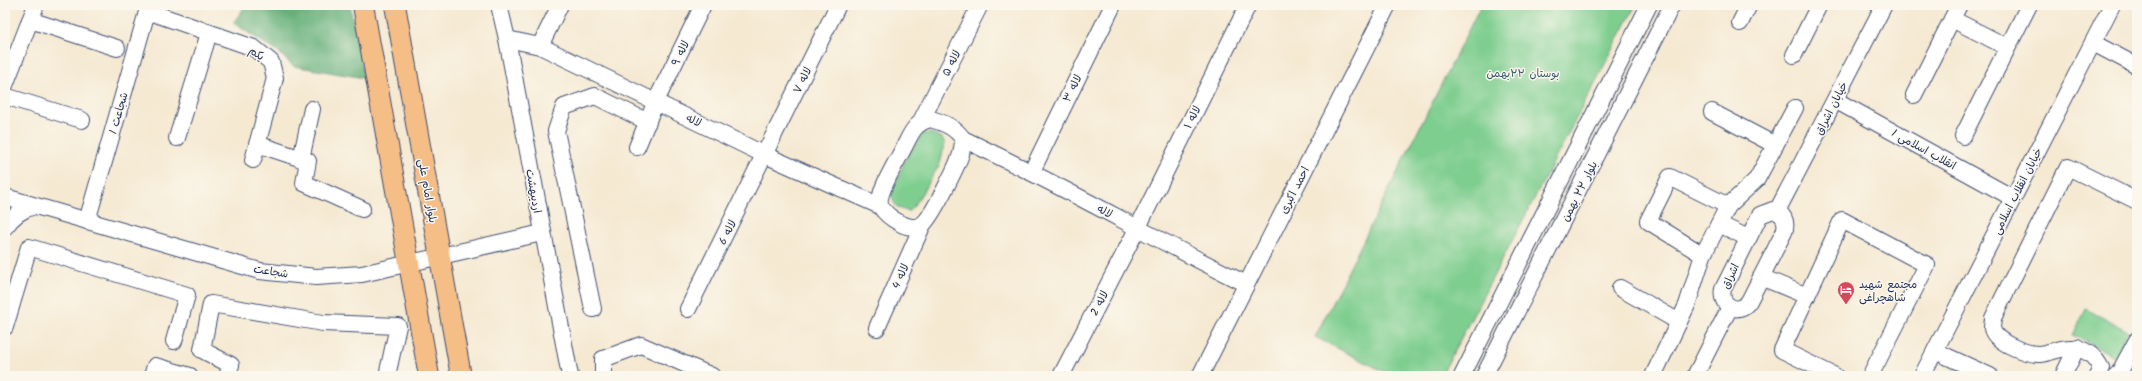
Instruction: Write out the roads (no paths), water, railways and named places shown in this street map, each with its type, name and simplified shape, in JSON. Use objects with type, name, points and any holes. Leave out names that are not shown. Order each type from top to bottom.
[{"type":"main road","points":[[363,5],[429,376]]},
{"type":"main road","name":"بلوار امام علی","points":[[395,5],[461,376]]},
{"type":"street","points":[[5,85],[11,51],[30,20],[36,5]]},
{"type":"street","name":"اردیبهشت","points":[[499,5],[507,39],[542,233],[570,376]]},
{"type":"street","points":[[540,46],[560,5]]},
{"type":"street","name":"لاله ۹","points":[[637,147],[656,101],[703,5]]},
{"type":"street","name":"لاله ۷","points":[[765,155],[838,5]]},
{"type":"street","name":"لاله ۵","points":[[880,206],[880,198],[884,187],[914,129],[921,121],[980,5]]},
{"type":"street","name":"لاله ۳","points":[[1032,171],[1113,5]]},
{"type":"street","name":"لاله ۱","points":[[1137,229],[1248,5]]},
{"type":"street","name":"احمد اکبری","points":[[1200,376],[1388,5]]},
{"type":"street","name":"بلوار ۲۲ بهمن","points":[[1462,376],[1649,5]]},
{"type":"street","name":"بلوار ۲۲ بهمن","points":[[1484,376],[1672,5]]},
{"type":"street","points":[[1740,23],[1749,5]]},
{"type":"street","points":[[1794,55],[1819,5]]},
{"type":"street","name":"خیابان اشراق","points":[[1777,211],[1884,5]]},
{"type":"street","points":[[1963,136],[2029,5]]},
{"type":"street","name":"خیابان انقلاب اسلامی","points":[[1922,376],[2112,5]]},
{"type":"street","name":"یکم","points":[[148,8],[210,33],[254,48],[271,62],[275,78],[252,160]]},
{"type":"street","name":"شجاعت 1","points":[[87,221],[148,8]]},
{"type":"street","points":[[1914,95],[1955,12],[2008,47]]},
{"type":"street","points":[[30,20],[117,48]]},
{"type":"street","points":[[177,138],[210,33]]},
{"type":"street","name":"لاله","points":[[507,39],[540,46],[765,155],[880,206],[888,216],[904,225],[917,227],[923,224]]},
{"type":"street","points":[[2093,43],[2137,66]]},
{"type":"street","points":[[5,96],[82,120]]},
{"type":"street","points":[[593,309],[556,131],[564,107],[595,96],[648,122]]},
{"type":"street","name":"انقلاب اسلامی 1","points":[[1834,100],[2014,198]]},
{"type":"street","points":[[1652,376],[1687,306],[1703,255],[1728,206],[1757,179],[1795,108]]},
{"type":"street","points":[[301,158],[312,109]]},
{"type":"street","points":[[1712,112],[1775,145]]},
{"type":"street","name":"لاله","points":[[921,121],[930,119],[944,122],[958,131],[963,139],[1032,171],[1137,229],[1246,284]]},
{"type":"street","name":"لاله 4","points":[[877,328],[923,224],[934,208],[961,154],[963,139]]},
{"type":"street","points":[[257,144],[308,161],[304,183],[362,209]]},
{"type":"street","name":"لاله 6","points":[[688,309],[765,155]]},
{"type":"street","points":[[2102,373],[2090,354],[2077,347],[2065,348],[2040,354],[2028,353],[1997,337],[1992,328],[1993,318],[2068,167],[2137,201]]},
{"type":"street","points":[[1703,255],[1648,221],[1670,177],[1728,206]]},
{"type":"street","name":"شجاعت","points":[[5,197],[260,271],[316,277],[362,274],[409,265],[542,233]]},
{"type":"street","points":[[5,227],[10,219],[22,210],[34,206]]},
{"type":"street","name":"اشراق","points":[[1730,307],[1722,298],[1723,289],[1760,215],[1768,210],[1777,211]]},
{"type":"street","points":[[1695,376],[1730,307],[1738,309],[1746,305],[1761,278],[1786,227],[1784,218],[1777,211]]},
{"type":"street","points":[[1835,376],[1782,350],[1842,220],[1927,265],[1870,376]]},
{"type":"street","points":[[1719,224],[1748,238]]},
{"type":"street","name":"لاله 2","points":[[1061,376],[1137,229]]},
{"type":"street","points":[[5,327],[29,247],[187,295],[174,341]]},
{"type":"street","points":[[1761,278],[1807,296]]},
{"type":"street","points":[[1620,288],[1679,322]]},
{"type":"street","points":[[227,376],[231,365],[202,350],[212,304],[323,323],[398,326],[387,376]]},
{"type":"street","points":[[2116,376],[2120,373],[2137,340]]},
{"type":"street","points":[[603,376],[603,359],[641,345],[712,376]]},
{"type":"street","points":[[2062,376],[2077,347]]},
{"type":"street","points":[[1935,351],[1990,376]]},
{"type":"street","points":[[152,376],[155,366],[190,376]]},
{"type":"place","name":"مجتمع شهید شاهچراغی","points":[[1846,305]]},
{"type":"park label","name":"بوستان ۲۲بهمن","points":[[1523,73]]}]
